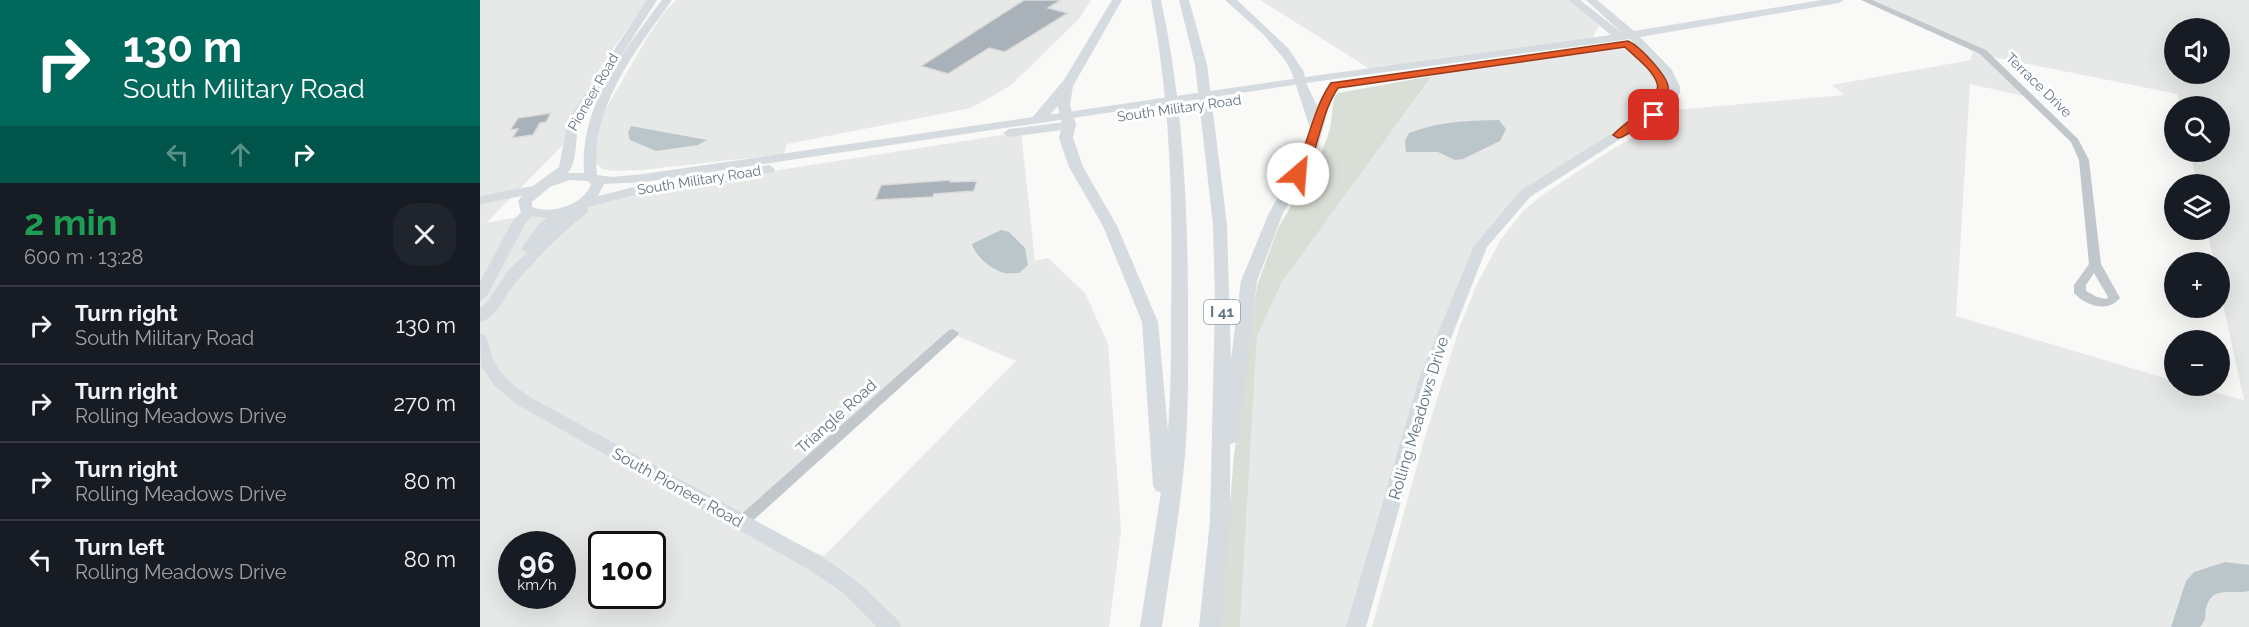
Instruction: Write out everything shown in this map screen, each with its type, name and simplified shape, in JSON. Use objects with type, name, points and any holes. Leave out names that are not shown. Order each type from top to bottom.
[{"type":"highway","points":[[1038,118],[1046,113],[1117,0]]},
{"type":"highway","name":"I 41","points":[[1151,627],[1166,524],[1179,403],[1181,225],[1179,159],[1168,64],[1156,0]]},
{"type":"highway","name":"I 41","points":[[1184,0],[1201,65],[1220,225],[1223,300],[1220,521],[1210,627]]},
{"type":"highway","points":[[1230,0],[1286,53],[1299,72],[1301,85],[1314,111],[1315,130]]},
{"type":"highway","points":[[1066,83],[1064,98],[1068,120],[1066,138],[1076,167],[1110,226],[1150,321],[1166,524]]},
{"type":"highway","points":[[1220,521],[1249,281],[1276,213],[1309,155],[1326,97],[1334,85]]},
{"type":"main road","name":"Pioneer Road","points":[[540,187],[566,169],[569,163],[568,134],[574,120],[652,0]]},
{"type":"main road","name":"Pioneer Road","points":[[593,178],[587,164],[596,115],[619,73],[667,0]]},
{"type":"main road","name":"Rolling Meadows Drive","points":[[1356,627],[1428,376],[1481,246],[1525,194],[1618,135],[1650,118],[1667,105],[1672,97],[1674,87],[1672,79],[1655,58],[1630,39],[1596,19],[1574,0]]},
{"type":"main road","name":"Rolling Meadows Drive","points":[[1591,0],[1613,18],[1662,83],[1663,90],[1656,103],[1618,135]]},
{"type":"main road","name":"South Military Road","points":[[1301,85],[1334,85],[1663,34],[1752,19],[1782,10],[1839,0]]},
{"type":"main road","points":[[1613,18],[1663,34],[1654,49],[1655,58]]},
{"type":"main road","points":[[1583,42],[1593,37],[1598,31],[1599,26],[1596,19]]},
{"type":"main road","name":"South Military Road","points":[[571,208],[632,190],[1068,120],[1583,42],[1630,39]]},
{"type":"main road","name":"South Military Road","points":[[540,187],[570,176],[608,181],[630,180],[1038,118],[1068,120]]},
{"type":"main road","points":[[587,164],[598,171],[618,173],[740,162]]},
{"type":"main road","points":[[480,317],[493,305],[544,227],[594,194],[598,183],[593,178]]},
{"type":"main road","points":[[480,200],[540,187]]},
{"type":"main road","points":[[480,296],[527,211],[525,201],[540,187]]},
{"type":"main road","points":[[509,280],[574,215],[598,202],[632,190]]},
{"type":"main road","points":[[480,208],[506,205],[543,214],[571,208]]},
{"type":"main road","name":"South Pioneer Road","points":[[480,339],[487,365],[506,388],[522,400],[833,574],[850,587],[891,627]]},
{"type":"street","name":"Terrace Drive","points":[[1865,0],[1983,52],[2073,139],[2084,160],[2095,264]]},
{"type":"street","name":"Triangle Road","points":[[742,522],[953,333]]},
{"type":"shaded area","points":[[480,0],[648,0],[610,53],[580,102],[567,125],[563,145],[486,223],[709,181],[1021,132],[1035,261],[1048,258],[1085,293],[1108,344],[1121,530],[1109,627],[480,627]],"holes":[[[953,334],[1016,361],[824,556],[743,523]]]},
{"type":"shaded area","points":[[676,0],[1091,0],[1079,19],[1010,86],[971,108],[787,144],[784,154],[642,170],[602,169],[595,162],[600,126],[605,110],[647,38],[665,11]]},
{"type":"shaded area","points":[[1260,0],[1574,0],[1597,19],[1599,26],[1593,37],[1583,42],[1373,71]]},
{"type":"shaded area","points":[[1865,0],[2249,0],[2249,627],[1372,627],[1425,437],[1460,326],[1477,284],[1501,239],[1524,210],[1545,193],[1611,150],[1655,125],[1674,110],[1844,95],[1832,85],[1971,60],[1972,52],[1980,53],[2024,96],[1970,84],[1956,316],[2164,378],[2164,396],[2229,396],[2244,400],[2226,318],[2230,318],[2230,252],[2212,252],[2209,240],[2230,240],[2230,174],[2195,174],[2192,162],[2230,162],[2230,96],[2178,96],[2177,94],[1988,56]]},
{"type":"shaded area","points":[[1628,44],[1660,78],[1663,86],[1661,96],[1618,135],[1525,194],[1502,221],[1463,286],[1356,627],[1240,627],[1257,336],[1282,282],[1436,71]]},
{"type":"shaded area","points":[[1432,76],[1282,282],[1257,336],[1240,627],[1220,627],[1234,455],[1257,286],[1278,228],[1321,155],[1330,129],[1334,98],[1338,93]]},
{"type":"shaded area","points":[[1499,120],[1506,129],[1500,141],[1463,159],[1455,160],[1438,152],[1406,152],[1405,141],[1409,133],[1443,124]]},
{"type":"shaded area","points":[[631,126],[707,140],[698,145],[656,151],[630,140],[628,133]]},
{"type":"shaded area","points":[[1001,230],[1009,232],[1025,248],[1028,265],[1019,273],[1006,273],[994,269],[980,258],[974,249],[972,244]]},
{"type":"shaded area","points":[[2225,562],[2249,565],[2249,591],[2214,595],[2207,605],[2205,618],[2200,627],[2171,627],[2186,581],[2194,572]]},
{"type":"building","points":[[1024,0],[1061,0],[1048,8],[1068,13],[1005,52],[989,48],[948,74],[921,66]]},
{"type":"building","points":[[551,113],[546,122],[540,123],[533,135],[512,138],[518,129],[510,130],[518,118]]},
{"type":"building","points":[[951,180],[950,182],[977,181],[974,191],[934,194],[933,197],[875,200],[881,185]]},
{"type":"route","points":[[1298,174],[1309,155],[1326,97],[1334,85],[1628,44],[1655,71],[1660,78],[1663,90],[1656,103],[1618,135],[1654,115]]}]
